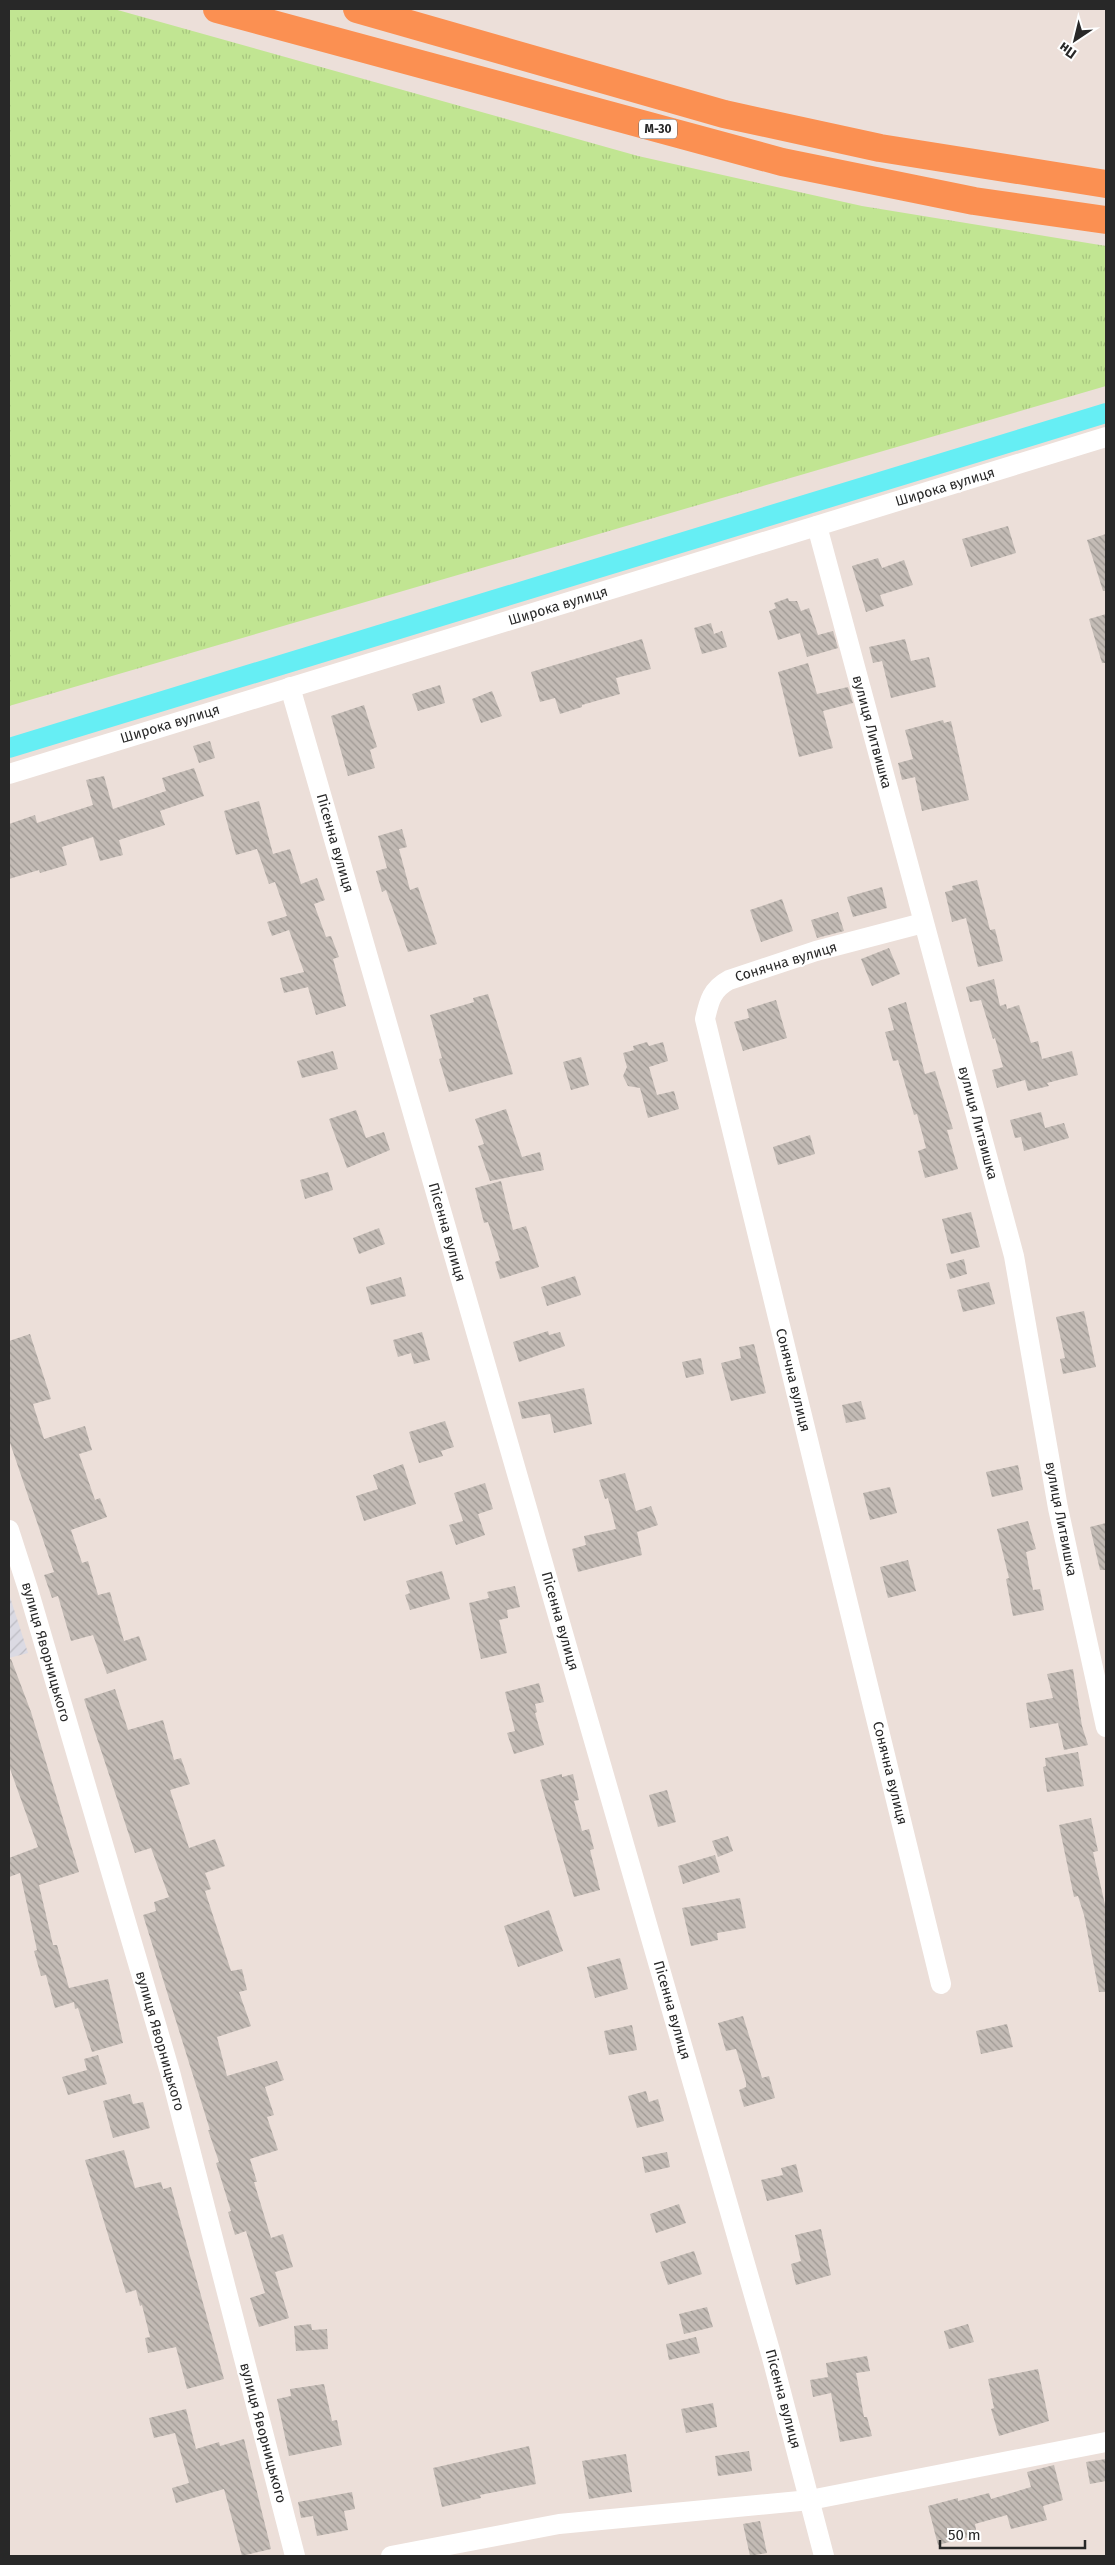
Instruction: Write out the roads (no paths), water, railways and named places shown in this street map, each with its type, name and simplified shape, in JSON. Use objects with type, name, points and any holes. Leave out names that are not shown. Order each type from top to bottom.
[{"type":"highway","name":"М-30","points":[[216,9],[782,162],[974,201],[1106,220]]},
{"type":"highway","name":"М-30","points":[[356,9],[724,114],[880,148],[1106,184]]},
{"type":"street","name":"Широка вулиця","points":[[9,774],[1106,437]]},
{"type":"street","name":"вулиця Литвишка","points":[[817,526],[1014,1256],[1058,1508],[1106,1727]]},
{"type":"street","name":"Пісенна вулиця","points":[[290,687],[768,2345],[824,2556]]},
{"type":"street","name":"Сонячна вулиця","points":[[923,923],[816,951],[729,980],[717,986],[710,998],[705,1019],[941,1984]]},
{"type":"street","name":"вулиця Яворницького","points":[[9,1530],[170,2072],[295,2556]]},
{"type":"street","points":[[391,2556],[559,2524],[810,2500],[1106,2442]]},
{"type":"waterway","points":[[9,748],[1106,413]]}]
